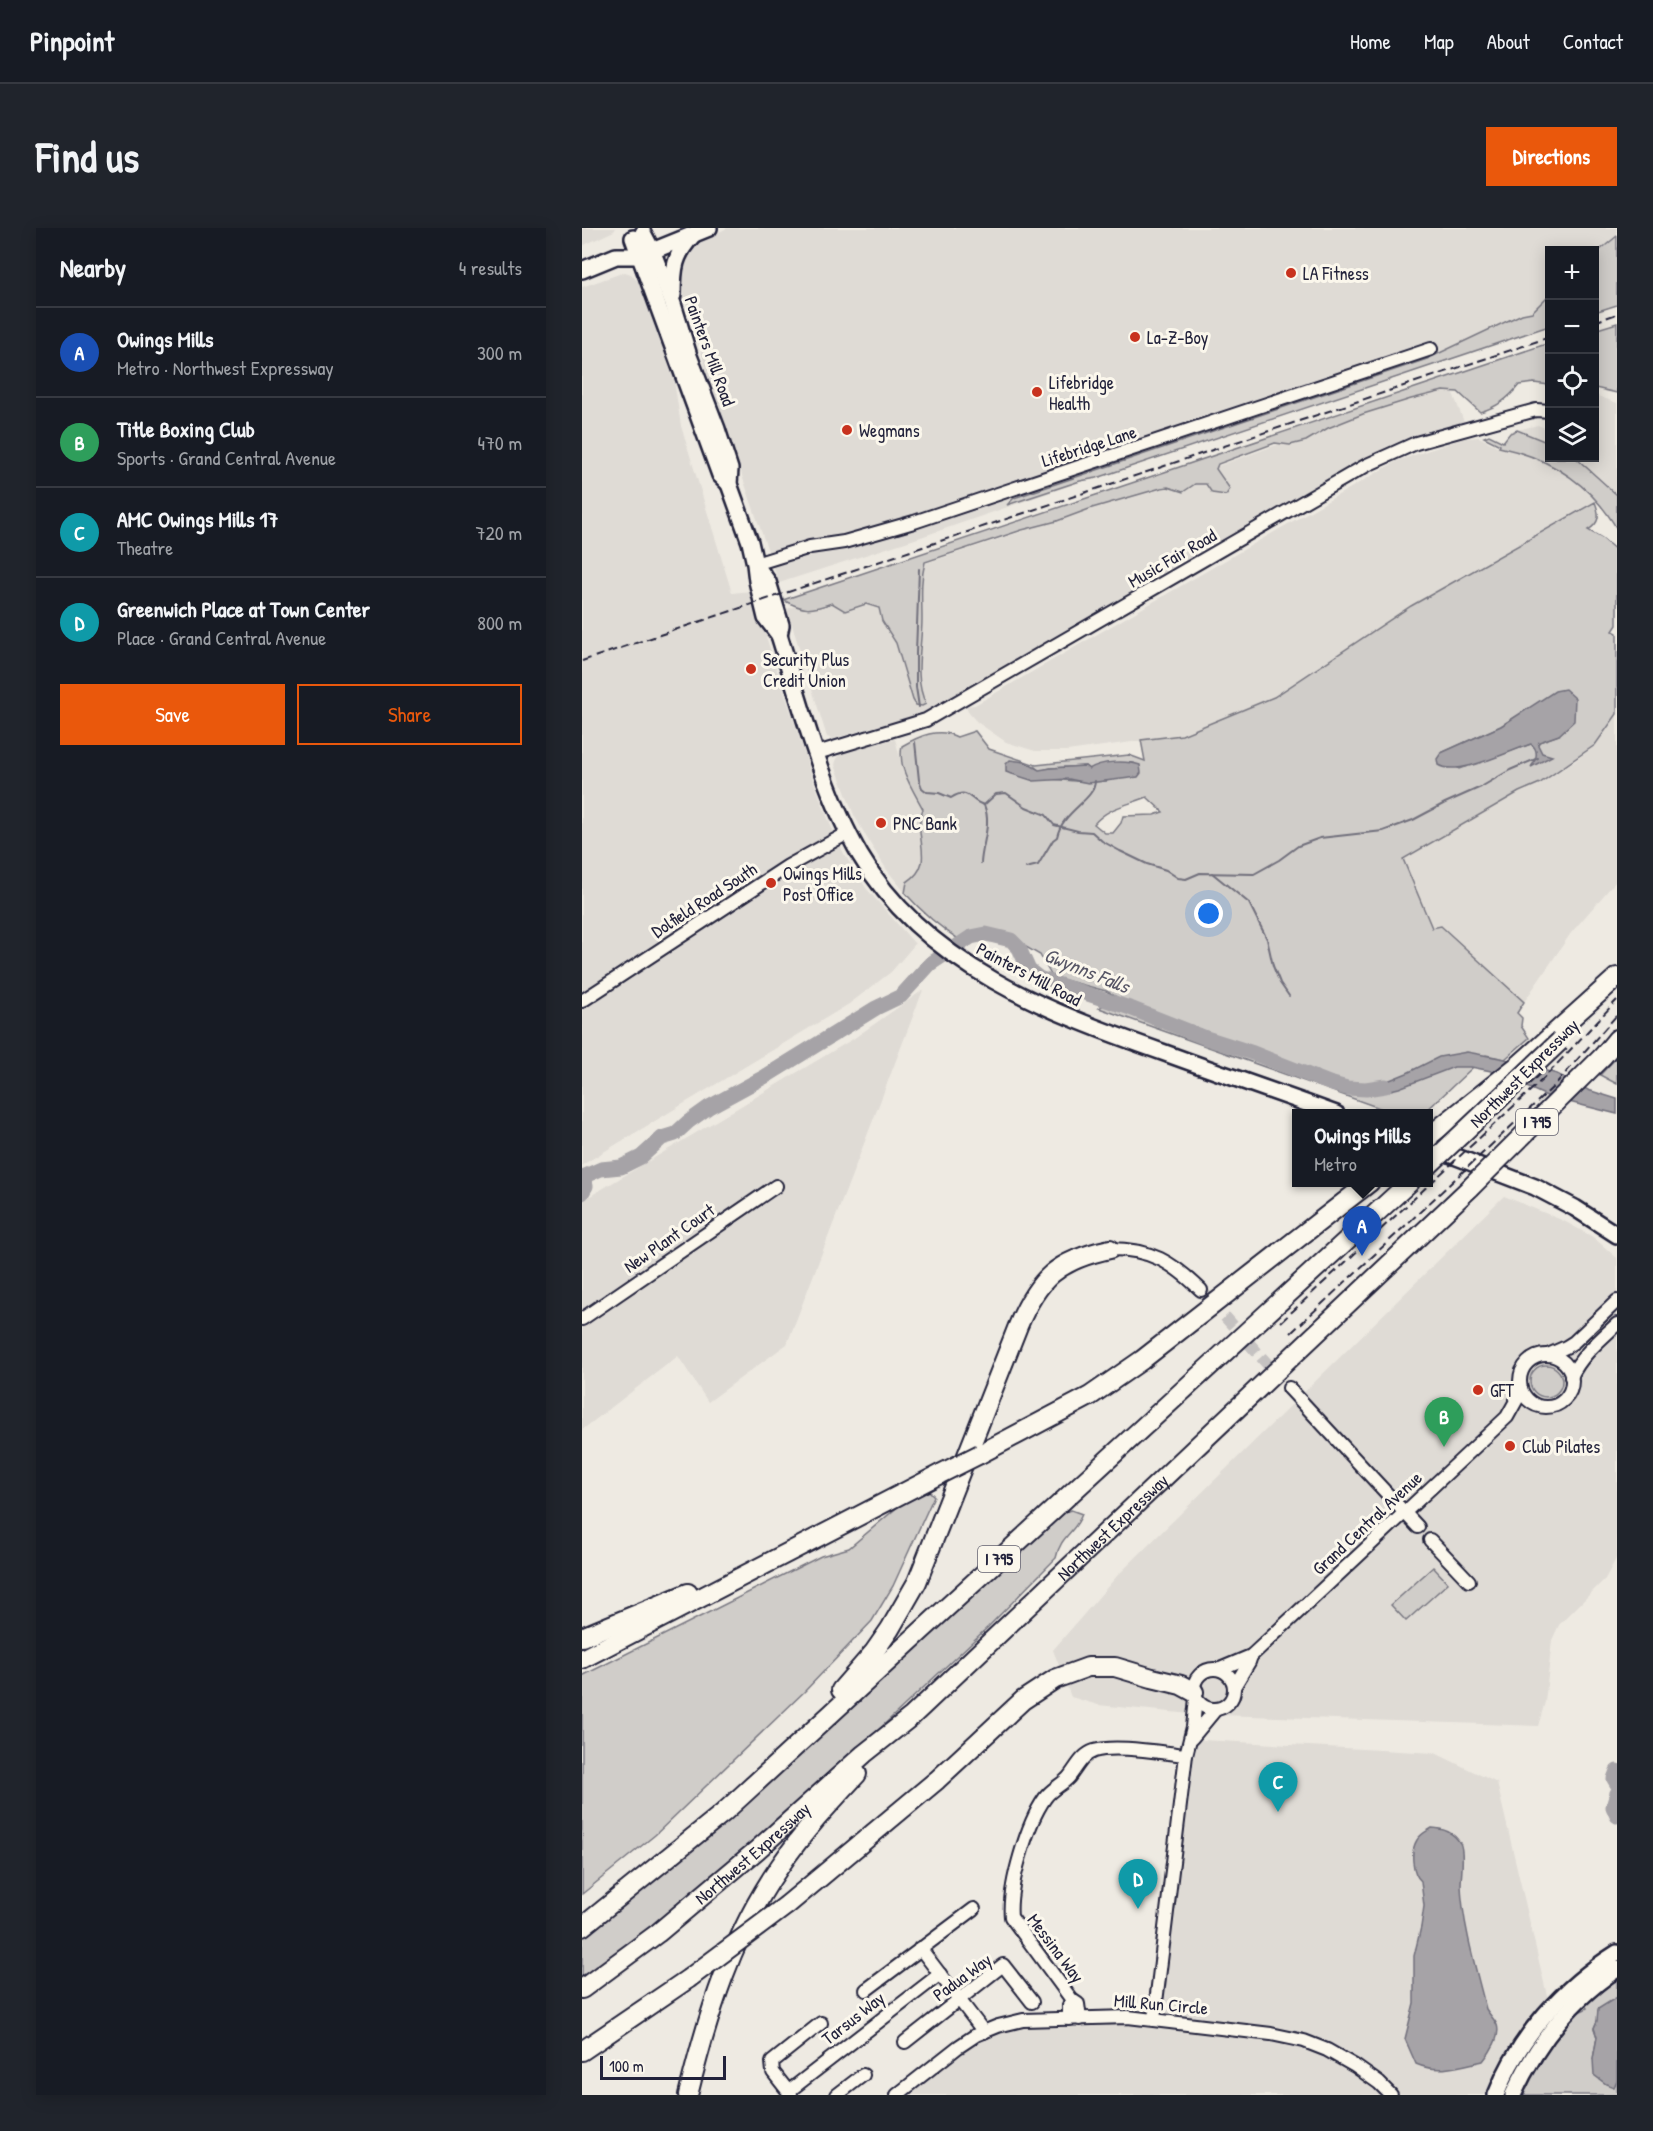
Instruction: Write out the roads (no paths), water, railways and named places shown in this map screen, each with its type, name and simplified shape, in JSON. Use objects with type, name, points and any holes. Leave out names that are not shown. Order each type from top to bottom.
[{"type":"highway","name":"Northwest Expressway","points":[[1433,1161],[1617,977]]},
{"type":"highway","points":[[1433,1133],[1555,1039]]},
{"type":"highway","name":"Northwest Expressway","points":[[582,1989],[658,1933],[758,1850],[864,1754],[912,1716],[1470,1188],[1603,1056],[1617,1039]]},
{"type":"highway","points":[[582,1659],[1090,1396],[1201,1315],[1364,1187]]},
{"type":"highway","name":"I 795","points":[[582,1927],[723,1814],[1405,1187]]},
{"type":"highway","points":[[723,1814],[733,1796],[857,1672],[874,1652],[903,1607],[928,1556],[1018,1326],[1034,1292],[1051,1272],[1060,1266],[1089,1254],[1110,1249]]},
{"type":"highway","points":[[582,1637],[803,1545]]},
{"type":"highway","points":[[582,2051],[688,1979],[787,1905],[937,1780],[1023,1700],[1055,1679],[1088,1667],[1115,1667],[1181,1684],[1195,1695]]},
{"type":"highway","points":[[688,2095],[702,2037],[730,1958],[756,1905],[779,1866],[827,1807],[912,1716]]},
{"type":"highway","points":[[693,2095],[702,2037]]},
{"type":"main road","points":[[582,270],[616,256],[646,253],[709,228]]},
{"type":"main road","points":[[616,256],[644,233]]},
{"type":"main road","name":"Painters Mill Road","points":[[644,233],[646,253],[677,360],[720,475],[729,484]]},
{"type":"main road","points":[[673,304],[675,261],[694,235]]},
{"type":"main road","name":"Painters Mill Road","points":[[646,253],[673,304],[689,356],[717,429],[730,469],[729,484],[750,542],[766,618],[778,635],[835,806],[862,858],[893,900],[934,940],[964,963],[1010,990],[1079,1022],[1325,1109]]},
{"type":"main road","points":[[1433,1148],[1535,1186],[1617,1235]]},
{"type":"main road","points":[[1496,2095],[1521,2045],[1551,2007],[1587,1973],[1617,1953]]},
{"type":"main road","points":[[1513,2095],[1533,2055],[1562,2017],[1595,1985],[1617,1969]]},
{"type":"street","name":"Lifebridge Lane","points":[[755,564],[810,547],[844,542],[914,522],[1431,349]]},
{"type":"street","name":"Music Fair Road","points":[[817,753],[926,720],[1367,465],[1401,448],[1536,410],[1545,411]]},
{"type":"street","name":"Dolfield Road South","points":[[582,1001],[788,866],[848,833]]},
{"type":"street","name":"New Plant Court","points":[[582,1319],[776,1186]]},
{"type":"street","points":[[1110,1249],[1152,1254],[1177,1269],[1201,1290]]},
{"type":"street","name":"Grand Central Avenue","points":[[1190,1742],[1216,1709],[1231,1700],[1234,1687],[1251,1656],[1406,1514],[1507,1417],[1517,1399],[1520,1375],[1530,1360],[1566,1347],[1617,1301]]},
{"type":"street","name":"Grand Central Avenue","points":[[1507,1417],[1520,1411],[1553,1406],[1561,1402],[1571,1388],[1571,1377],[1575,1368],[1588,1351],[1617,1323]]},
{"type":"street","points":[[1548,1355],[1563,1362],[1571,1377]]},
{"type":"street","points":[[1520,1384],[1522,1393],[1528,1400],[1541,1407]]},
{"type":"street","points":[[1289,1388],[1418,1527]]},
{"type":"street","points":[[1430,1540],[1469,1581]]},
{"type":"street","name":"Grand Central Avenue","points":[[1154,2019],[1186,1755],[1190,1742],[1195,1695],[1193,1686],[1198,1675],[1210,1668],[1220,1669],[1251,1656]]},
{"type":"street","points":[[1220,1669],[1229,1675],[1234,1687]]},
{"type":"street","points":[[1195,1695],[1206,1708],[1216,1709]]},
{"type":"street","name":"Messina Way","points":[[1075,2019],[1078,2004],[1072,2000],[1011,1917],[1016,1865],[1040,1806],[1049,1792],[1066,1780],[1085,1755],[1092,1751],[1113,1748],[1186,1755]]},
{"type":"street","points":[[866,1990],[974,1910]]},
{"type":"street","points":[[920,1948],[984,2032]]},
{"type":"street","name":"Padua Way","points":[[905,2042],[1003,1965],[1032,2002]]},
{"type":"street","name":"Tarsus Way","points":[[790,2093],[940,1974]]},
{"type":"street","name":"Mill Run Circle","points":[[897,2095],[958,2048],[998,2026],[1023,2020],[1128,2017],[1271,2034],[1304,2041],[1327,2050],[1361,2070],[1391,2095]]},
{"type":"street","points":[[790,2093],[773,2072],[772,2062],[821,2023]]},
{"type":"street","points":[[837,2095],[863,2075]]},
{"type":"waterway","points":[[919,569],[916,653],[916,687],[919,707]]},
{"type":"waterway","points":[[915,742],[919,780],[922,788],[927,792],[939,793],[951,798],[966,794],[984,805],[996,794],[1006,793],[1026,807],[1046,815],[1054,825],[1092,832],[1102,841],[1120,851],[1166,870],[1178,878],[1186,879],[1200,873],[1254,874],[1298,846],[1320,838],[1383,831],[1413,820],[1538,758]]},
{"type":"waterway","points":[[1026,868],[1038,865],[1057,837],[1065,820],[1090,794],[1095,781]]},
{"type":"waterway","points":[[981,863],[987,827],[984,805]]},
{"type":"waterway","points":[[1212,873],[1249,903],[1267,939],[1273,966],[1280,983],[1289,996]]},
{"type":"waterway","name":"Gwynns Falls","points":[[582,1193],[586,1186],[585,1176],[601,1169],[621,1167],[641,1157],[662,1138],[675,1134],[709,1107],[766,1076],[876,1008],[901,996],[930,964],[971,937],[986,934],[1011,940],[1019,948],[1029,970],[1039,978],[1130,1008],[1329,1083],[1347,1088],[1366,1089],[1385,1086]]},
{"type":"waterway","points":[[1617,1771],[1614,1779],[1617,1784]]},
{"type":"waterway","points":[[1617,1793],[1613,1807],[1617,1816]]},
{"type":"tunnel","points":[[1201,1290],[1289,1388]]},
{"type":"railway","points":[[1599,320],[1617,314]]},
{"type":"railway","points":[[582,661],[1545,339]]},
{"type":"railway","points":[[1433,1181],[1543,1079],[1617,1000]]},
{"type":"railway","points":[[1291,1333],[1553,1087],[1617,1015]]},
{"type":"railway","points":[[1281,1322],[1427,1187]]},
{"type":"place","name":"LA Fitness","points":[[1291,273]]},
{"type":"place","name":"La-Z-Boy","points":[[1135,337]]},
{"type":"place","name":"Lifebridge Health","points":[[1037,392]]},
{"type":"place","name":"Wegmans","points":[[847,430]]},
{"type":"place","name":"Security Plus Credit Union","points":[[751,669]]},
{"type":"place","name":"PNC Bank","points":[[881,823]]},
{"type":"place","name":"Owings Mills Post Office","points":[[771,883]]},
{"type":"place","name":"Owings Mills","points":[[1362,1256]]},
{"type":"place","name":"GFT","points":[[1478,1390]]},
{"type":"place","name":"Club Pilates","points":[[1510,1446]]},
{"type":"place","name":"Title Boxing Club","points":[[1444,1447]]},
{"type":"place","name":"AMC Owings Mills 17","points":[[1278,1812]]},
{"type":"place","name":"Greenwich Place at Town Center","points":[[1138,1909]]}]
